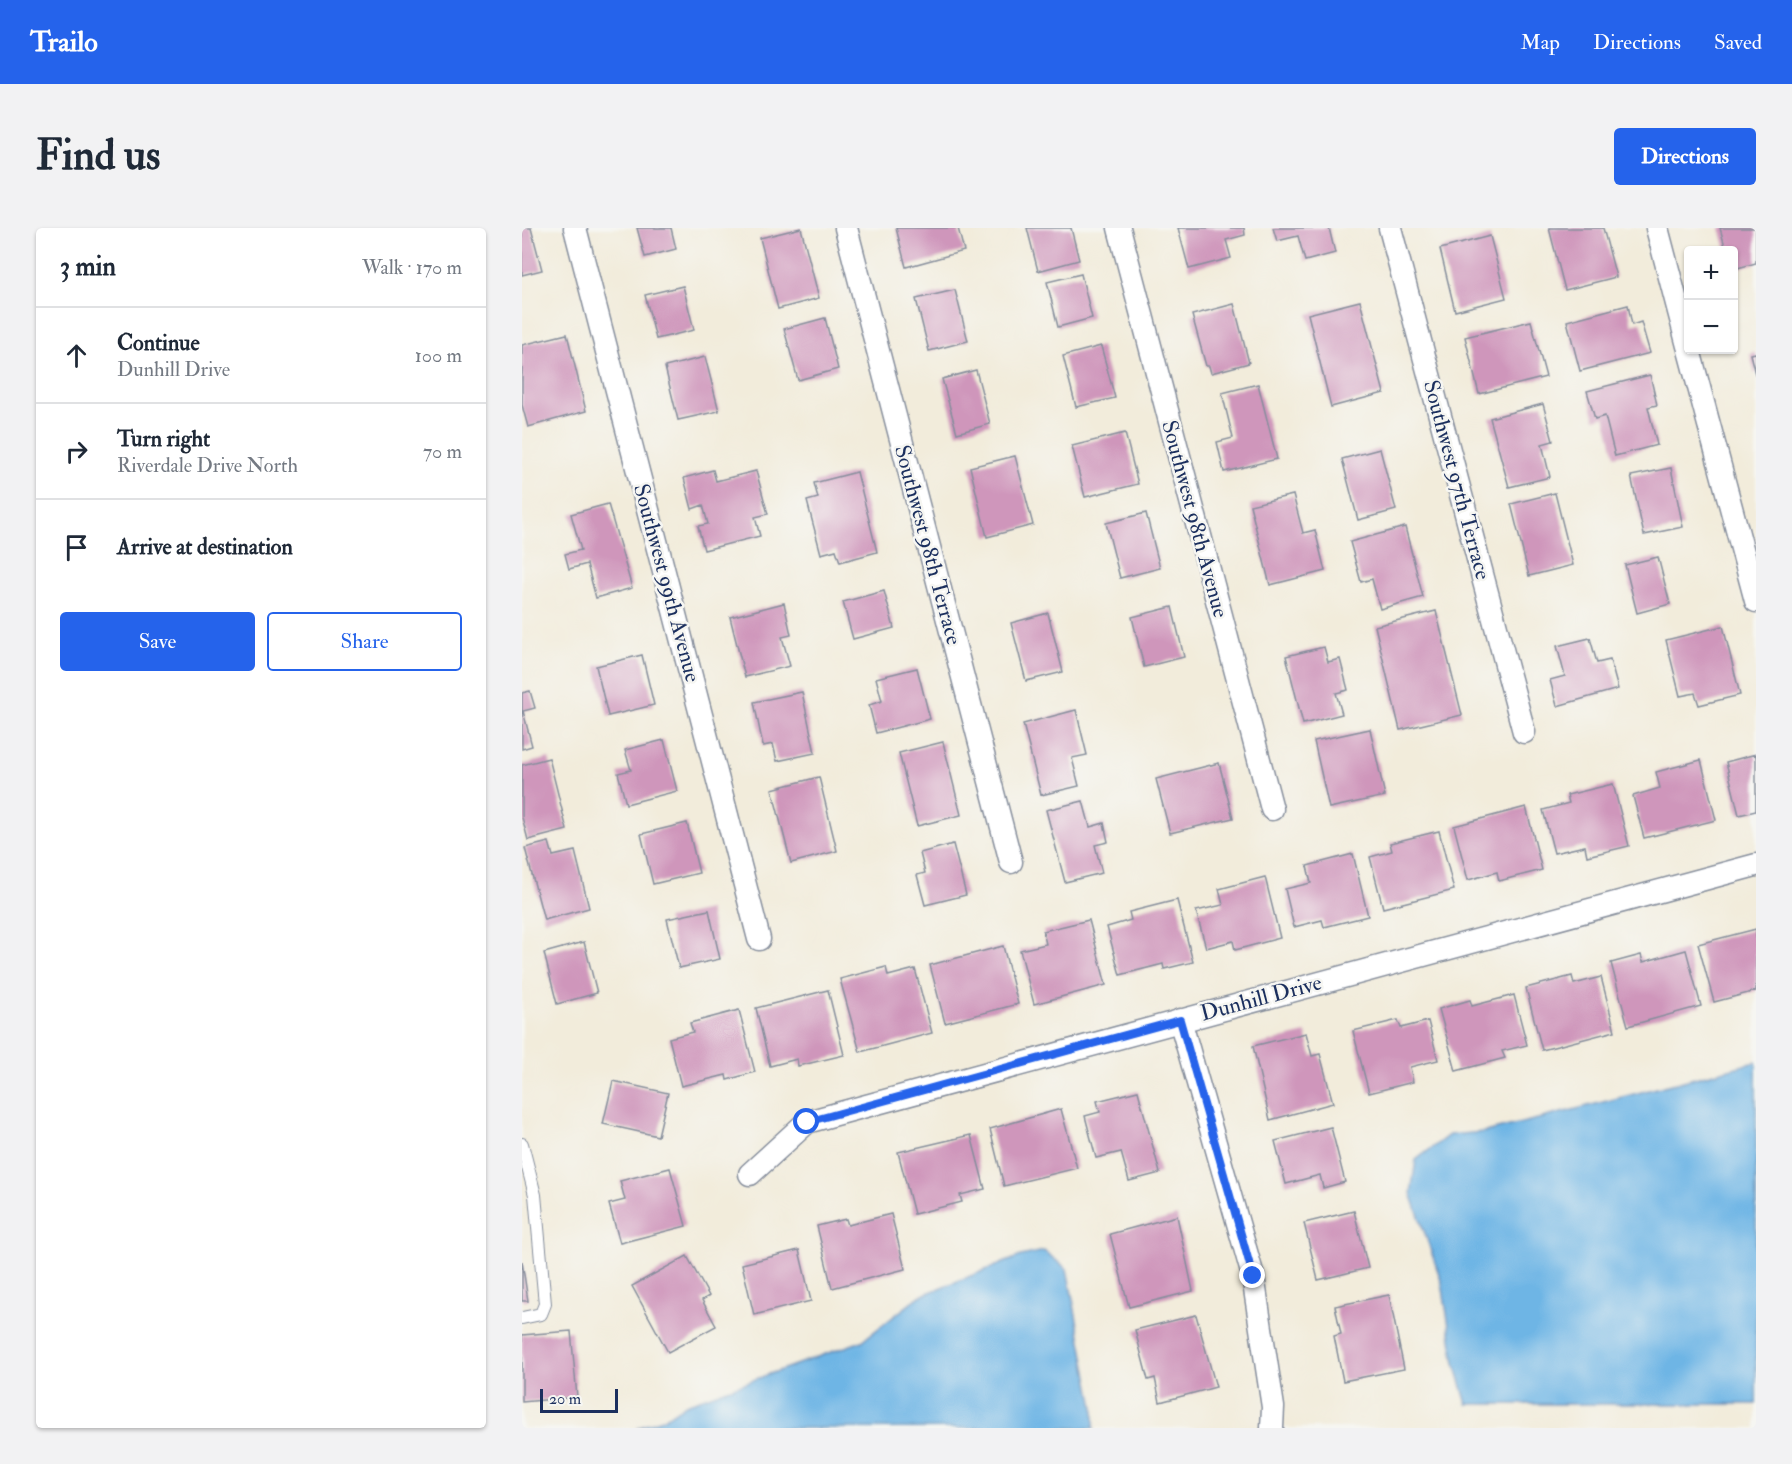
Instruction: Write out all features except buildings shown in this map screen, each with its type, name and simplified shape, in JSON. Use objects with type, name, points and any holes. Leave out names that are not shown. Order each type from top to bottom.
[{"type":"street","name":"Southwest 99th Avenue","points":[[575,228],[759,939]]},
{"type":"street","name":"Southwest 98th Terrace","points":[[846,228],[1011,862]]},
{"type":"street","name":"Southwest 98th Avenue","points":[[1119,228],[1272,809]]},
{"type":"street","name":"Southwest 97th Terrace","points":[[1390,228],[1524,732]]},
{"type":"street","points":[[1657,228],[1684,329]]},
{"type":"street","points":[[1691,354],[1756,602]]},
{"type":"street","name":"Dunhill Drive","points":[[750,1174],[807,1122],[1756,865]]},
{"type":"street","points":[[1180,1020],[1253,1276],[1274,1407],[1272,1428]]},
{"type":"lane","points":[[522,1144],[535,1195],[545,1304],[541,1314],[522,1318]]},
{"type":"water","points":[[1756,1062],[1756,1404],[1467,1404],[1455,1363],[1442,1283],[1411,1193],[1416,1160],[1449,1135],[1485,1132]]},
{"type":"water","points":[[1044,1251],[1067,1269],[1094,1407],[1094,1428],[637,1428],[665,1418],[686,1404],[862,1341],[920,1296],[1021,1256]]},
{"type":"route","points":[[807,1122],[1180,1020],[1253,1276]]}]
